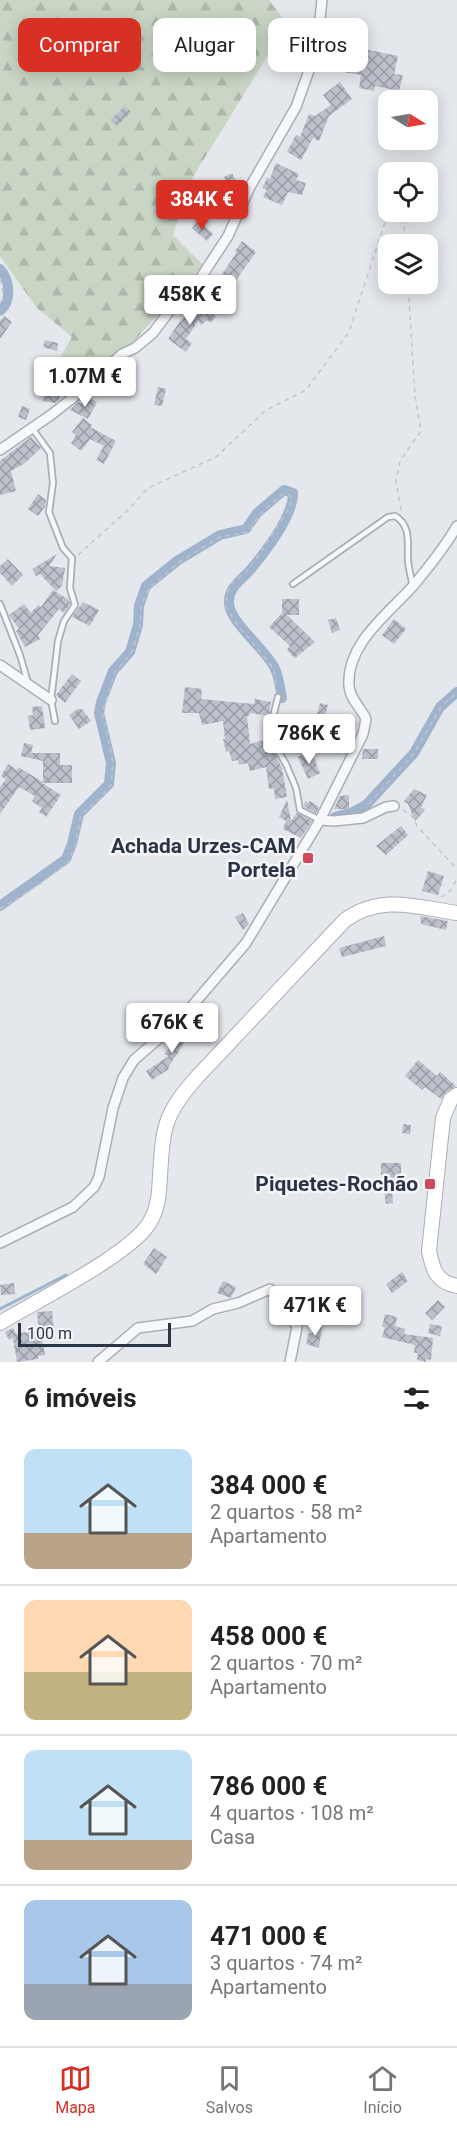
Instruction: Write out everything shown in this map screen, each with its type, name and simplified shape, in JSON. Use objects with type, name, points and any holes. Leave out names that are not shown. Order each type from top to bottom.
[{"type":"main road","points":[[0,1323],[100,1264],[141,1236],[152,1219],[158,1203],[162,1137],[175,1103],[229,1042],[345,920],[355,913],[392,903],[457,914]]},
{"type":"main road","points":[[457,1095],[452,1099],[442,1118],[429,1251],[433,1269],[440,1279],[447,1284],[457,1286]]},
{"type":"street","points":[[0,450],[102,375],[122,354],[135,348],[153,333],[182,294],[196,285],[211,265],[228,236],[250,187],[297,107],[317,48],[321,0]]},
{"type":"street","points":[[0,1243],[73,1208],[94,1187],[99,1177],[112,1108],[123,1078],[134,1060],[180,1020],[246,943],[320,820],[365,728],[366,719],[352,697],[349,685],[353,664],[372,627],[413,586],[456,530]]},
{"type":"street","points":[[0,665],[51,700]]},
{"type":"street","points":[[320,820],[363,818],[386,807],[394,806]]},
{"type":"street","points":[[98,1362],[138,1328],[192,1321],[213,1309],[238,1303],[270,1289],[283,1304],[297,1327],[290,1362]]},
{"type":"lane","points":[[32,428],[50,453],[53,483],[49,512],[63,548],[72,558],[70,588],[75,605],[64,621],[58,641],[51,700],[55,721]]},
{"type":"lane","points":[[293,584],[388,518],[395,516],[402,520],[408,530],[408,563],[413,586]]},
{"type":"lane","points":[[0,604],[20,655],[28,683]]},
{"type":"lane","points":[[278,697],[271,725],[272,741],[286,764],[296,788],[300,810],[320,820]]},
{"type":"path","points":[[381,234],[387,216],[394,214],[404,222],[405,234]]},
{"type":"path","points":[[72,558],[129,509],[148,488],[216,457],[266,410],[306,390],[349,332],[378,243]]},
{"type":"path","points":[[0,280],[3,299],[0,302]]},
{"type":"path","points":[[402,520],[396,480],[400,461],[421,431],[416,396],[409,294]]},
{"type":"path","points":[[0,909],[40,884],[69,861],[81,815],[111,785],[113,762],[102,712],[104,700],[115,672],[132,652],[140,627],[141,606],[149,588],[179,562],[220,537],[249,532],[259,514],[283,494],[289,494],[292,498],[290,508],[245,573],[232,583],[227,593],[226,606],[233,619],[274,669],[278,697]]},
{"type":"path","points":[[368,805],[414,753],[441,707],[457,692]]},
{"type":"path","points":[[394,806],[412,816],[417,826],[457,869]]},
{"type":"path","points":[[425,908],[450,891],[457,879]]},
{"type":"green space","points":[[0,0],[269,0],[282,18],[268,18],[268,55],[193,177],[173,235],[203,265],[134,341],[77,383],[58,361],[72,337],[37,308],[0,256]]},
{"type":"building","points":[[368,50],[398,56],[394,74],[403,75],[399,90],[375,86],[374,91],[359,88],[361,75],[344,72],[368,72]]},
{"type":"building","points":[[340,82],[352,99],[329,116],[319,141],[313,138],[301,160],[287,152],[296,135],[300,137],[309,114],[315,116],[331,105],[323,95]]},
{"type":"building","points":[[125,106],[131,112],[117,126],[110,120]]},
{"type":"building","points":[[276,163],[299,174],[296,180],[306,183],[302,195],[288,192],[282,205],[263,197],[267,190],[262,188],[267,178],[270,179]]},
{"type":"building","points":[[232,173],[240,189],[232,193],[224,177]]},
{"type":"building","points":[[208,192],[212,209],[202,212],[197,195]]},
{"type":"building","points":[[198,221],[213,234],[207,241],[192,228]]},
{"type":"building","points":[[242,241],[256,252],[222,300],[210,292]]},
{"type":"building","points":[[203,302],[216,317],[210,323],[207,320],[201,325],[198,321],[186,339],[192,343],[186,352],[168,339],[180,321]]},
{"type":"building","points":[[4,316],[12,322],[0,339],[0,321]]},
{"type":"building","points":[[45,340],[58,343],[57,351],[43,347]]},
{"type":"building","points":[[48,384],[62,387],[59,400],[55,403],[43,401]]},
{"type":"building","points":[[158,387],[166,389],[162,406],[154,405]]},
{"type":"building","points":[[86,396],[97,402],[88,419],[70,410],[78,402],[81,404]]},
{"type":"building","points":[[22,406],[30,409],[26,420],[18,417]]},
{"type":"building","points":[[83,418],[92,425],[90,427],[116,441],[104,464],[96,460],[104,446],[90,439],[81,451],[71,443],[76,435],[72,432]]},
{"type":"building","points":[[31,437],[41,448],[25,463],[11,471],[16,491],[0,495],[0,461]]},
{"type":"building","points":[[38,494],[46,500],[45,507],[38,516],[28,509]]},
{"type":"building","points":[[57,554],[49,566],[65,568],[62,586],[56,591],[40,574],[36,576],[32,569]]},
{"type":"building","points":[[8,559],[23,575],[12,586],[0,573],[0,566]]},
{"type":"building","points":[[53,590],[69,600],[70,604],[64,613],[59,609],[38,635],[40,639],[25,647],[16,631],[19,629],[9,615],[24,604],[31,613],[38,605],[41,607]]},
{"type":"building","points":[[282,599],[299,599],[299,615],[287,615],[315,642],[295,658],[287,650],[290,646],[269,627],[282,613]]},
{"type":"building","points":[[83,602],[99,610],[90,626],[72,617]]},
{"type":"building","points":[[336,618],[340,630],[332,633],[328,620]]},
{"type":"building","points":[[394,619],[406,629],[394,644],[382,635]]},
{"type":"building","points":[[72,674],[81,681],[65,703],[56,695]]},
{"type":"building","points":[[185,687],[202,689],[201,699],[254,704],[255,699],[271,702],[269,716],[250,713],[247,716],[250,744],[267,739],[282,768],[287,797],[275,799],[274,788],[269,789],[266,767],[250,771],[248,763],[239,765],[238,760],[232,761],[229,751],[226,752],[223,739],[225,739],[223,721],[202,725],[199,713],[182,713]]},
{"type":"building","points":[[320,703],[328,705],[323,723],[315,721]]},
{"type":"building","points":[[42,706],[45,728],[30,730],[28,716],[33,715],[32,707]]},
{"type":"building","points":[[82,709],[91,721],[79,729],[69,715]]},
{"type":"building","points":[[325,726],[352,737],[348,746],[321,735]]},
{"type":"building","points":[[24,743],[33,745],[31,753],[60,753],[60,765],[72,765],[72,783],[42,783],[61,795],[46,817],[39,812],[42,808],[32,801],[35,796],[19,787],[0,814],[0,787],[6,779],[1,776],[8,764],[17,770],[18,767],[43,782],[43,761],[21,756]]},
{"type":"building","points":[[363,749],[378,749],[378,759],[362,759]]},
{"type":"building","points":[[311,751],[320,773],[308,779],[298,757]]},
{"type":"building","points":[[414,789],[427,795],[421,807],[425,810],[415,821],[408,804],[404,801]]},
{"type":"building","points":[[349,795],[349,809],[334,809],[340,796]]},
{"type":"building","points":[[287,800],[291,821],[297,813],[312,821],[301,838],[283,829],[286,821],[279,817]]},
{"type":"building","points":[[305,801],[308,803],[310,801],[319,807],[316,813],[304,807]]},
{"type":"building","points":[[401,826],[408,835],[386,855],[376,846]]},
{"type":"building","points":[[428,871],[444,876],[438,895],[422,891]]},
{"type":"building","points":[[243,913],[249,924],[243,930],[235,917]]},
{"type":"building","points":[[420,916],[448,921],[446,930],[421,924]]},
{"type":"building","points":[[384,936],[386,946],[342,957],[339,948]]},
{"type":"building","points":[[192,1030],[199,1034],[194,1042],[187,1038],[169,1069],[152,1080],[146,1071],[169,1056],[165,1054],[180,1031],[190,1033]]},
{"type":"building","points":[[418,1060],[437,1076],[440,1072],[456,1086],[446,1092],[441,1099],[425,1087],[422,1090],[405,1076]]},
{"type":"building","points":[[403,1124],[411,1125],[410,1134],[402,1133]]},
{"type":"building","points":[[381,1163],[401,1163],[401,1186],[390,1186],[390,1175],[381,1175]]},
{"type":"building","points":[[392,1190],[393,1203],[386,1204],[384,1191]]},
{"type":"building","points":[[154,1248],[167,1257],[156,1274],[143,1264]]},
{"type":"building","points":[[402,1272],[408,1281],[392,1293],[386,1284]]},
{"type":"building","points":[[223,1281],[236,1287],[231,1298],[217,1293]]},
{"type":"building","points":[[14,1283],[15,1294],[1,1295],[0,1285]]},
{"type":"building","points":[[438,1300],[445,1307],[432,1320],[425,1313]]},
{"type":"building","points":[[52,1311],[54,1331],[41,1332],[45,1355],[38,1356],[38,1359],[17,1362],[13,1338],[9,1340],[5,1332],[13,1328],[16,1334],[39,1330],[37,1312]]},
{"type":"building","points":[[385,1314],[397,1317],[395,1326],[405,1329],[404,1334],[433,1338],[431,1360],[426,1359],[426,1362],[417,1360],[418,1353],[414,1353],[415,1345],[382,1337]]},
{"type":"building","points":[[430,1324],[442,1326],[440,1336],[428,1333]]},
{"type":"building","points":[[313,1325],[322,1326],[319,1348],[306,1344],[309,1333],[312,1334]]},
{"type":"waterway","points":[[0,269],[8,284],[8,296],[0,311]]},
{"type":"waterway","points":[[0,906],[66,859],[79,814],[109,784],[111,763],[99,713],[101,702],[113,671],[130,652],[138,625],[139,606],[146,586],[177,561],[220,535],[246,529],[257,513],[284,490],[293,493],[289,512],[284,522],[264,553],[236,584],[229,597],[235,618],[274,667],[282,698]]},
{"type":"waterway","points":[[335,817],[353,812],[367,804],[414,753],[440,707],[457,692]]},
{"type":"waterway","points":[[0,1309],[66,1275]]},
{"type":"place","name":"Achada Urzes-CAM Portela","points":[[308,858]]},
{"type":"place","name":"Piquetes-Rochão","points":[[430,1184]]}]
